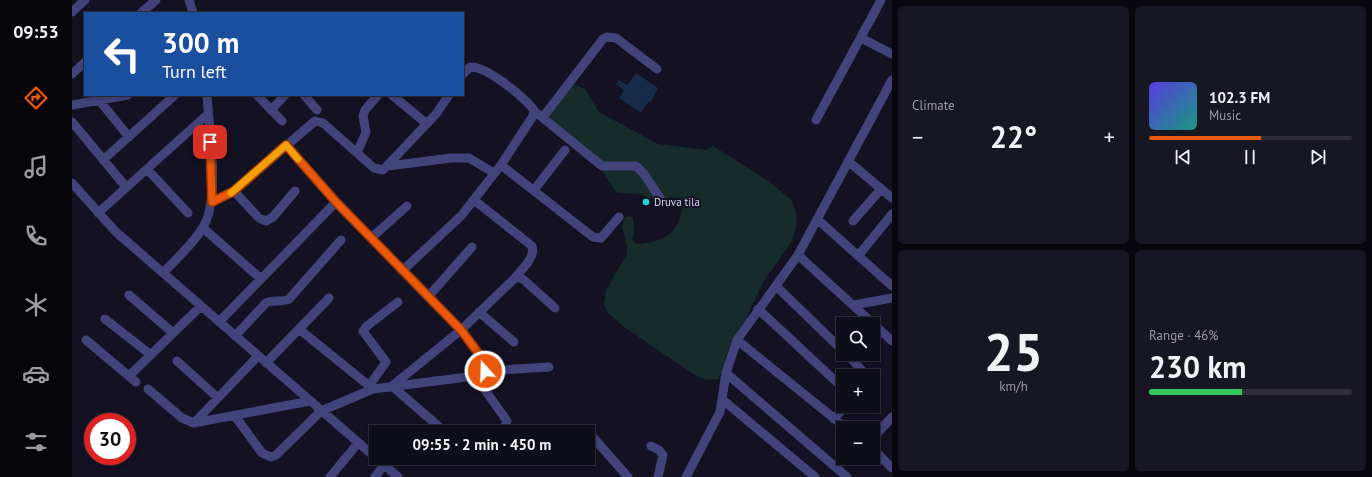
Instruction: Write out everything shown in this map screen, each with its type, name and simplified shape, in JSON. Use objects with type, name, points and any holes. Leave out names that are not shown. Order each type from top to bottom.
[{"type":"street","points":[[72,12],[85,0]]},
{"type":"street","points":[[142,12],[156,0]]},
{"type":"street","points":[[816,120],[881,0]]},
{"type":"street","points":[[542,117],[607,37],[616,38],[657,69]]},
{"type":"street","points":[[861,38],[892,54]]},
{"type":"street","points":[[72,74],[84,63]]},
{"type":"street","points":[[464,73],[470,66],[480,68],[504,84],[602,166],[632,166],[640,169],[660,198]]},
{"type":"street","points":[[686,477],[716,421],[723,400],[726,373],[737,340],[798,255],[892,80]]},
{"type":"street","points":[[72,105],[122,96]]},
{"type":"street","points":[[103,160],[174,96]]},
{"type":"street","points":[[163,273],[203,228],[212,202],[212,170],[207,96]]},
{"type":"street","points":[[258,96],[282,121]]},
{"type":"street","points":[[271,110],[284,96]]},
{"type":"street","points":[[305,96],[317,110]]},
{"type":"street","points":[[357,153],[366,132],[363,116],[365,110],[377,96]]},
{"type":"street","points":[[393,96],[427,124]]},
{"type":"street","points":[[388,166],[427,124],[448,96]]},
{"type":"street","points":[[99,100],[129,137]]},
{"type":"street","points":[[402,271],[461,216],[501,165],[531,120],[534,110]]},
{"type":"street","points":[[98,213],[208,114]]},
{"type":"street","points":[[212,202],[234,191],[312,123],[319,121],[374,168],[379,170],[388,166],[452,158],[469,158],[494,173]]},
{"type":"street","points":[[72,122],[126,187]]},
{"type":"street","points":[[286,145],[336,202],[461,330],[482,358],[485,365],[485,371]]},
{"type":"street","points":[[534,190],[565,150]]},
{"type":"street","points":[[848,161],[892,198]]},
{"type":"street","points":[[501,165],[597,239],[604,236],[619,218]]},
{"type":"street","points":[[147,168],[188,213]]},
{"type":"street","points":[[72,183],[116,232],[383,466],[398,477]]},
{"type":"street","points":[[853,221],[881,189]]},
{"type":"street","points":[[234,191],[259,218],[266,221],[273,217],[295,191]]},
{"type":"street","points":[[392,386],[461,330],[514,279],[532,257],[534,249],[532,246],[474,200]]},
{"type":"street","points":[[219,322],[260,278],[336,202]]},
{"type":"street","points":[[371,238],[408,206]]},
{"type":"street","points":[[858,256],[892,214]]},
{"type":"street","points":[[817,219],[892,286]]},
{"type":"street","points":[[203,228],[260,278]]},
{"type":"street","points":[[235,336],[270,301],[285,301],[288,299],[341,240]]},
{"type":"street","points":[[428,297],[472,247]]},
{"type":"street","points":[[798,255],[892,341]]},
{"type":"street","points":[[514,279],[519,278],[524,280],[555,308]]},
{"type":"street","points":[[776,286],[836,343]]},
{"type":"street","points":[[129,295],[173,332]]},
{"type":"street","points":[[266,363],[329,298]]},
{"type":"street","points":[[854,305],[892,298]]},
{"type":"street","points":[[371,388],[386,362],[363,331],[367,326],[398,302]]},
{"type":"street","points":[[86,340],[132,379],[151,355],[201,306]]},
{"type":"street","points":[[758,309],[836,381]]},
{"type":"street","points":[[479,312],[514,342]]},
{"type":"street","points":[[105,319],[151,355]]},
{"type":"street","points":[[299,329],[371,388]]},
{"type":"street","points":[[737,340],[837,421]]},
{"type":"street","points":[[194,423],[258,356]]},
{"type":"street","points":[[177,361],[218,398]]},
{"type":"street","points":[[854,361],[861,369]]},
{"type":"street","points":[[235,416],[262,453],[271,457],[276,455],[321,411],[371,388],[475,376],[482,374],[485,371],[549,367]]},
{"type":"street","points":[[726,373],[847,477]]},
{"type":"street","points":[[475,376],[507,421],[505,425]]},
{"type":"street","points":[[392,386],[437,425]]},
{"type":"street","points":[[148,389],[182,418],[194,423],[310,401]]},
{"type":"street","points":[[723,400],[815,477]]},
{"type":"street","points":[[834,419],[839,413]]},
{"type":"street","points":[[880,430],[892,417]]},
{"type":"street","points":[[595,440],[628,477]]},
{"type":"street","points":[[330,477],[358,443]]},
{"type":"street","points":[[651,446],[659,450],[663,456],[658,477]]},
{"type":"street","points":[[880,456],[892,468]]},
{"type":"street","points":[[375,477],[383,466]]},
{"type":"street","points":[[888,477],[892,472]]},
{"type":"green space","points":[[573,84],[585,89],[599,112],[658,144],[705,150],[713,146],[770,182],[791,200],[796,212],[797,224],[792,241],[763,282],[745,321],[733,338],[725,359],[724,368],[718,379],[705,380],[692,373],[624,327],[609,314],[604,304],[606,290],[627,254],[627,247],[622,226],[624,218],[630,216],[633,219],[634,233],[632,239],[636,244],[652,242],[671,233],[679,220],[682,204],[681,200],[671,197],[658,201],[639,194],[617,193],[599,166],[551,120],[549,113]]},
{"type":"water","points":[[636,73],[658,88],[651,102],[649,101],[641,113],[619,98],[624,90],[616,84],[619,80],[627,85]]},
{"type":"slow traffic","points":[[231,193],[286,145],[298,159]]},
{"type":"place","name":"Druva tila","points":[[646,202]]},
{"type":"route","points":[[210,142],[212,202],[234,191],[286,145],[336,202],[461,330],[482,358],[485,365],[485,371]]}]
